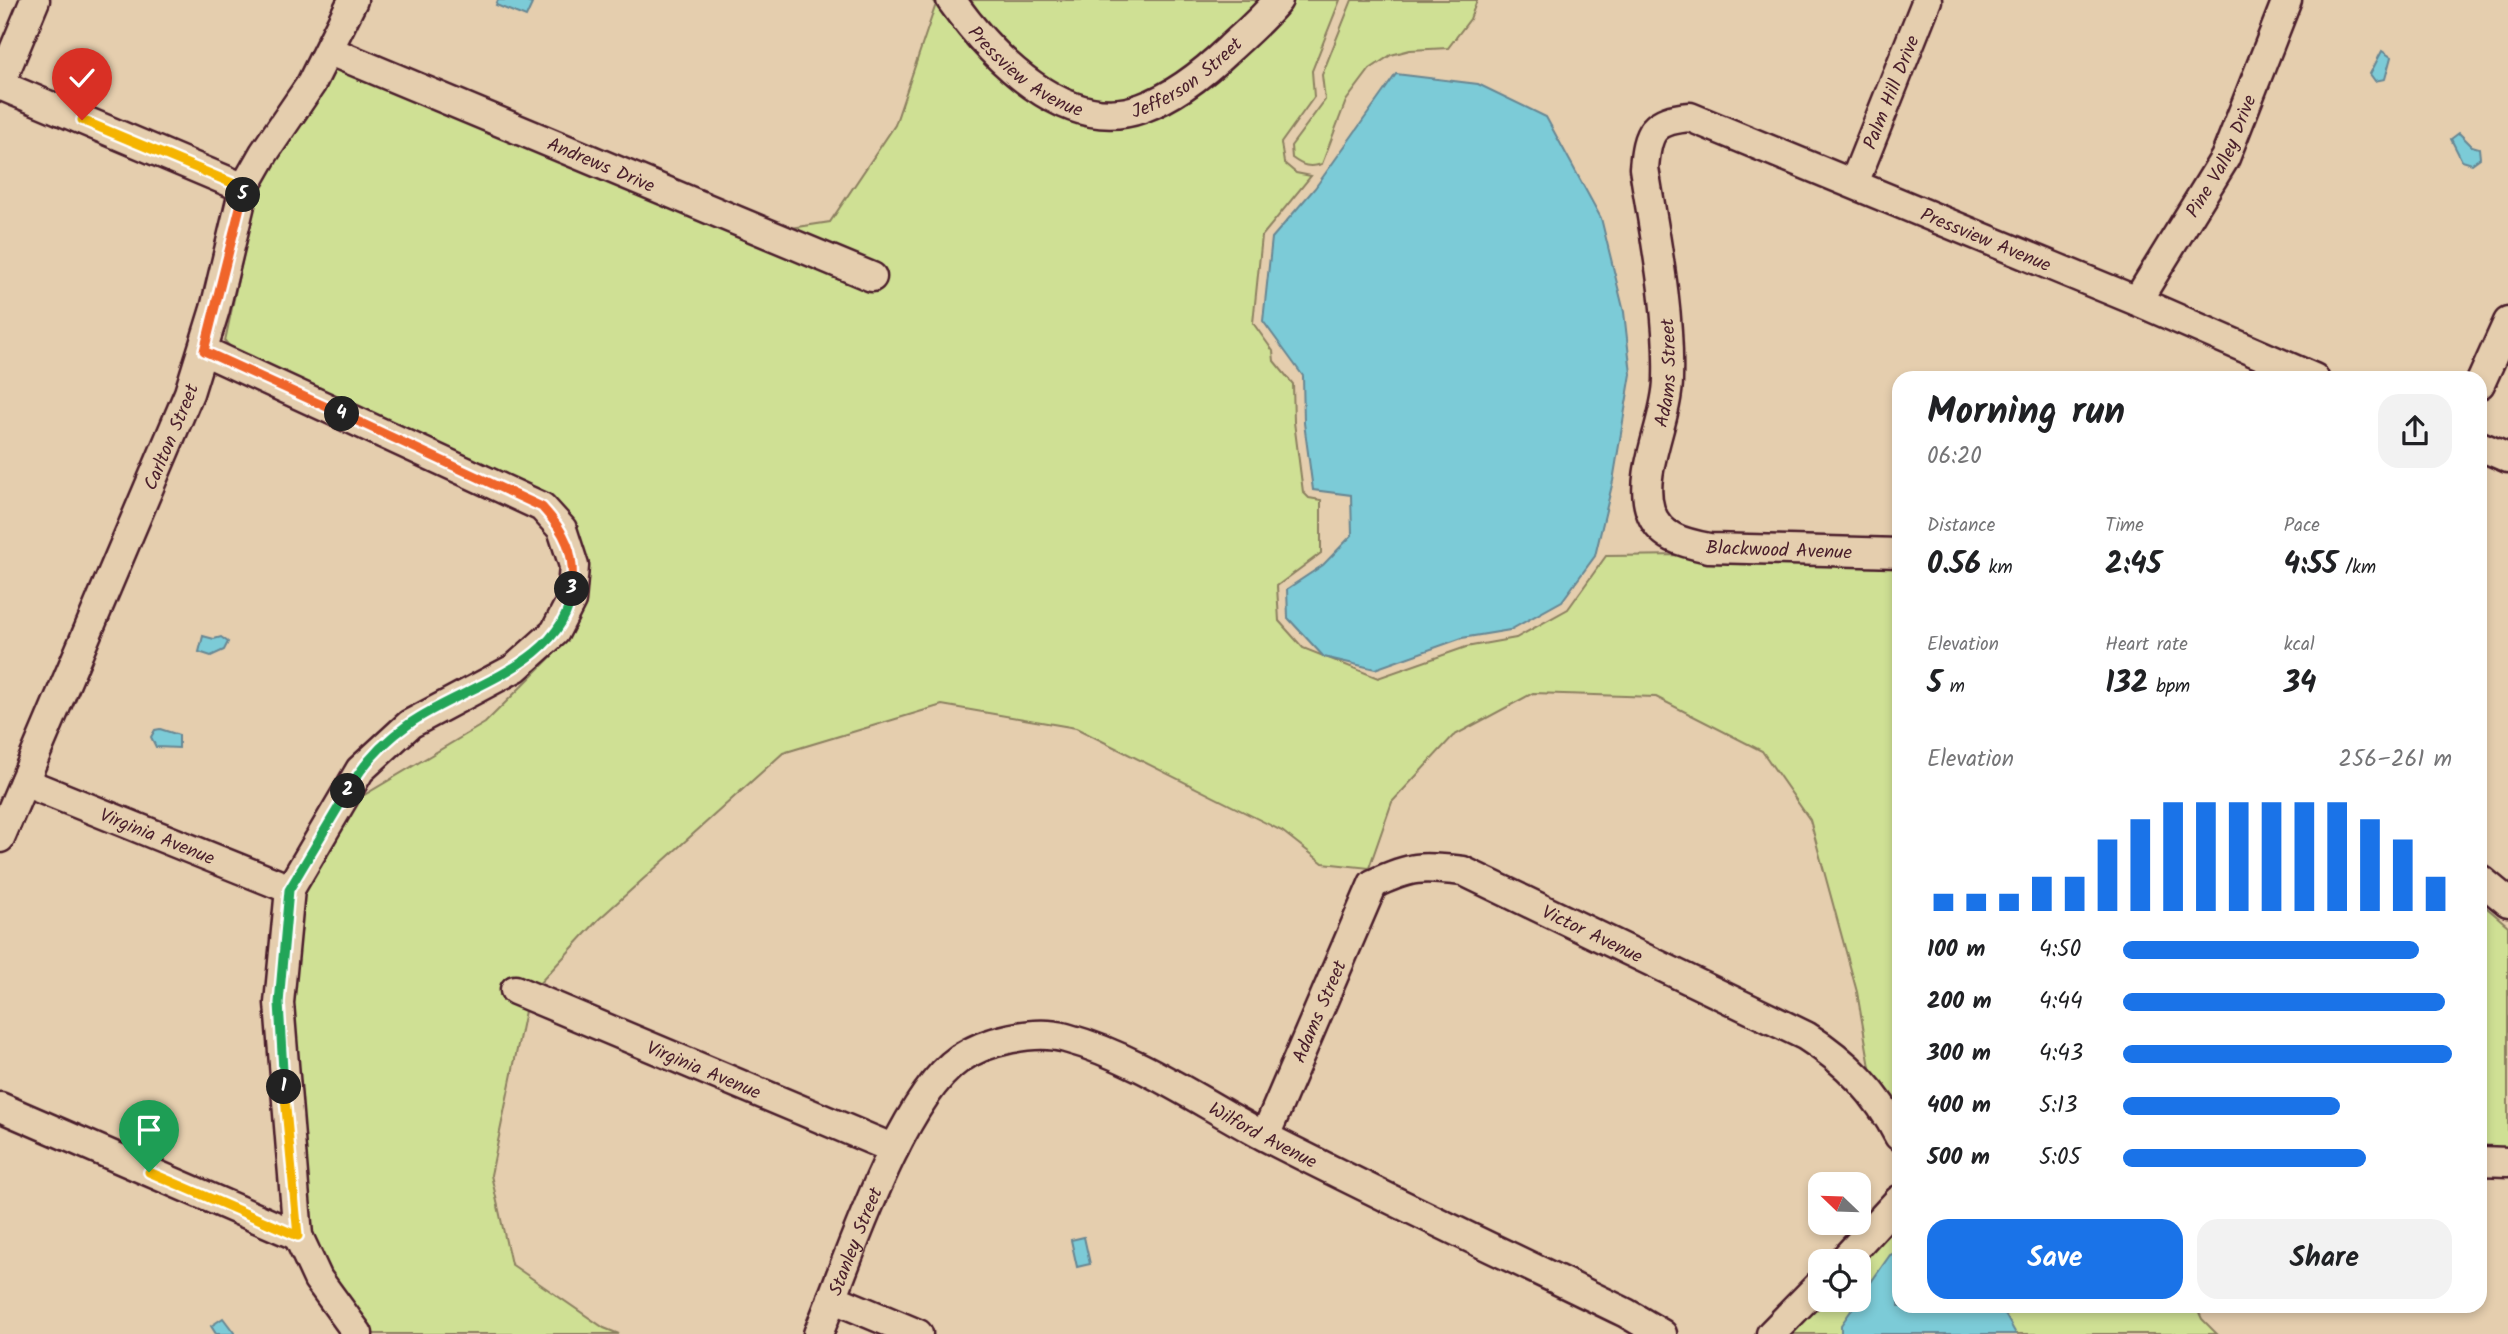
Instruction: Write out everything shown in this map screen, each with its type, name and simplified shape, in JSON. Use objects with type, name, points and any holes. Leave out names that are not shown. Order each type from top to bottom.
[{"type":"street","points":[[35,0],[0,84],[244,188]]},
{"type":"street","name":"Carlton Street","points":[[0,838],[204,351],[244,188],[330,51],[353,0]]},
{"type":"street","name":"Pressview Avenue","points":[[951,0],[978,38],[1028,83],[1068,105],[1091,112],[1117,113]]},
{"type":"street","name":"Jefferson Street","points":[[1117,113],[1141,109],[1181,88],[1214,64],[1278,0]]},
{"type":"street","name":"Palm Hill Drive","points":[[1854,183],[1927,0]]},
{"type":"street","name":"Pine Valley Drive","points":[[2137,301],[2225,158],[2287,0]]},
{"type":"street","name":"Andrews Drive","points":[[330,51],[872,277]]},
{"type":"street","name":"Pressview Avenue","points":[[1656,126],[1671,118],[1690,117],[2137,301],[2298,371]]},
{"type":"street","name":"Adams Street","points":[[1656,126],[1646,145],[1644,168],[1669,333],[1668,384],[1647,489],[1651,511],[1663,532]]},
{"type":"street","points":[[2486,371],[2508,322]]},
{"type":"street","points":[[204,351],[542,507],[562,529],[574,566],[571,601],[555,632],[515,668],[410,724],[360,770],[289,890],[279,1003],[298,1236],[318,1279],[358,1334]]},
{"type":"street","points":[[2487,449],[2508,458]]},
{"type":"street","name":"Blackwood Avenue","points":[[1663,532],[1680,542],[1709,548],[1892,553]]},
{"type":"street","name":"Virginia Avenue","points":[[24,782],[289,890]]},
{"type":"street","name":"Victor Avenue","points":[[1373,884],[1405,869],[1425,866],[1463,871],[1807,1036],[1835,1054],[1862,1079],[1892,1122]]},
{"type":"street","name":"Adams Street","points":[[1265,1136],[1373,884]]},
{"type":"street","points":[[2487,885],[2508,902]]},
{"type":"street","name":"Virginia Avenue","points":[[515,990],[894,1149]]},
{"type":"street","name":"Wilford Avenue","points":[[894,1149],[920,1101],[959,1059],[1013,1036],[1063,1037],[1112,1054],[1265,1136],[1626,1313],[1662,1334]]},
{"type":"street","points":[[0,1107],[298,1236]]},
{"type":"street","name":"Stanley Street","points":[[818,1334],[894,1149]]},
{"type":"street","points":[[2487,1161],[2508,1162]]},
{"type":"street","points":[[1854,1249],[1892,1208]]},
{"type":"street","points":[[1771,1334],[1808,1296]]},
{"type":"street","points":[[832,1298],[918,1334]]},
{"type":"green space","points":[[933,0],[937,0],[968,43],[1108,124],[1279,18],[1293,0],[1340,0],[1312,71],[1314,97],[1281,143],[1284,163],[1296,173],[1311,176],[1262,236],[1253,323],[1273,351],[1274,361],[1293,384],[1294,422],[1303,492],[1309,498],[1321,500],[1321,553],[1277,586],[1279,621],[1303,648],[1378,678],[1466,647],[1516,638],[1568,609],[1606,556],[1686,555],[1892,564],[1892,1102],[1871,1073],[1857,992],[1810,820],[1762,751],[1656,697],[1533,693],[1453,736],[1392,802],[1369,868],[1323,863],[1282,831],[1076,728],[942,705],[783,753],[599,919],[536,987],[508,976],[500,995],[526,1006],[491,1175],[511,1264],[604,1328],[619,1334],[371,1334],[340,1290],[311,1236],[313,1231],[309,1229],[291,1004],[301,893],[356,800],[485,723],[559,649],[585,575],[589,574],[587,557],[583,556],[574,527],[236,354],[225,341],[254,205],[268,170],[336,67],[878,292],[887,272],[785,229],[830,222],[895,125],[936,4]]},
{"type":"green space","points":[[964,0],[1263,0],[1168,83],[1136,98],[1111,101],[1086,98],[1061,89],[1038,75],[997,39]]},
{"type":"green space","points":[[1352,0],[1477,0],[1470,19],[1448,48],[1410,50],[1391,55],[1370,69],[1346,101],[1322,164],[1306,166],[1292,158],[1291,146],[1325,100],[1322,75]]},
{"type":"green space","points":[[2487,908],[2508,926],[2508,1147],[2487,1149]]},
{"type":"green space","points":[[1892,1227],[1892,1313],[2199,1313],[2217,1334],[1788,1334],[1809,1312],[1871,1312],[1871,1249]]},
{"type":"water","points":[[498,0],[523,0],[532,4],[526,17],[496,5]]},
{"type":"water","points":[[2382,51],[2391,57],[2385,79],[2375,81],[2370,74]]},
{"type":"water","points":[[1396,74],[1478,84],[1546,117],[1601,218],[1624,312],[1631,374],[1613,481],[1595,556],[1562,601],[1510,630],[1462,638],[1375,669],[1324,657],[1288,618],[1287,589],[1323,565],[1352,535],[1351,495],[1313,490],[1304,423],[1303,376],[1263,321],[1272,238],[1315,188]]},
{"type":"water","points":[[2459,133],[2472,146],[2479,148],[2480,158],[2472,164],[2462,161],[2451,139]]},
{"type":"water","points":[[203,636],[214,639],[221,637],[228,642],[224,650],[211,656],[199,652]]},
{"type":"water","points":[[155,730],[179,735],[179,748],[156,747],[151,737]]},
{"type":"water","points":[[1084,1237],[1090,1264],[1077,1267],[1071,1240]]},
{"type":"water","points":[[1892,1254],[1892,1313],[2003,1313],[2016,1334],[1841,1334],[1841,1325],[1850,1312],[1871,1312],[1871,1282]]},
{"type":"water","points":[[223,1318],[235,1334],[216,1334],[211,1326]]},
{"type":"route","points":[[82,120],[244,188],[204,351],[542,507],[562,529],[574,566],[571,601],[555,632],[515,668],[410,724],[360,770],[289,890],[279,1003],[298,1236],[149,1172]]}]
